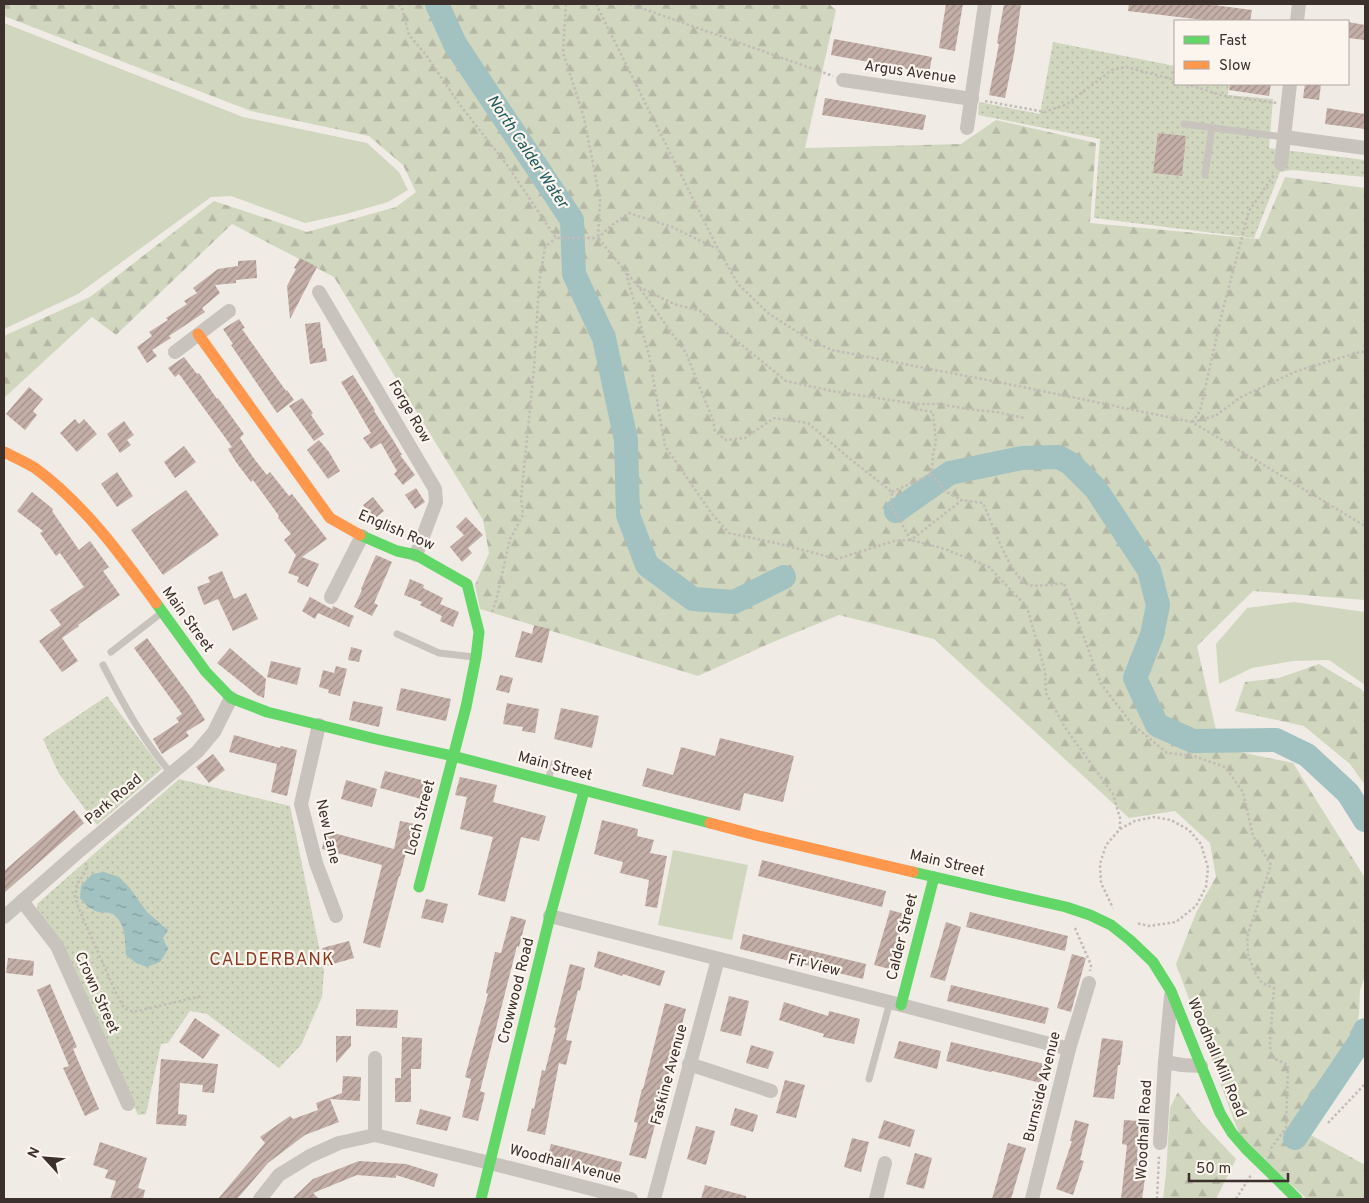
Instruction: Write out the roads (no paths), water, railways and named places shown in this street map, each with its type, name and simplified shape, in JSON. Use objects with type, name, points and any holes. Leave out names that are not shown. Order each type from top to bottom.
[{"type":"main road","name":"English Row","points":[[198,334],[330,518],[362,536],[397,551],[416,555],[467,584],[479,632],[466,707],[453,756]]},
{"type":"main road","name":"Main Street","points":[[4,452],[33,467],[59,487],[94,523],[126,562],[206,672],[231,698],[267,712],[453,756],[759,836],[1066,907],[1104,922],[1130,940],[1152,962],[1172,991]]},
{"type":"main road","name":"Loch Street","points":[[418,887],[453,756]]},
{"type":"main road","name":"Crowwood Road","points":[[481,1199],[550,916],[584,791]]},
{"type":"main road","name":"Calder Street","points":[[895,1004],[934,877]]},
{"type":"main road","name":"Woodhall Mill Road","points":[[1172,991],[1220,1113],[1232,1133],[1297,1199]]},
{"type":"street","points":[[967,128],[985,4]]},
{"type":"street","points":[[1297,20],[1299,4]]},
{"type":"street","name":"Argus Avenue","points":[[843,80],[972,98]]},
{"type":"street","points":[[1281,164],[1290,85]]},
{"type":"street","points":[[1284,137],[1365,148]]},
{"type":"street","name":"Forge Row","points":[[319,292],[435,488],[436,502],[416,555]]},
{"type":"street","points":[[175,352],[229,311]]},
{"type":"street","points":[[331,597],[362,536]]},
{"type":"street","name":"Park Road","points":[[4,917],[197,752],[214,732],[231,698]]},
{"type":"street","name":"New Lane","points":[[319,725],[301,804],[316,863],[336,916]]},
{"type":"street","name":"Crown Street","points":[[22,902],[57,946],[128,1104]]},
{"type":"street","name":"Fir View","points":[[550,916],[1068,1049]]},
{"type":"street","name":"Faskine Avenue","points":[[654,1199],[718,959]]},
{"type":"street","name":"Burnside Avenue","points":[[1032,1199],[1068,1049],[1088,983]]},
{"type":"street","name":"Woodhall Road","points":[[1160,1143],[1172,991]]},
{"type":"street","points":[[260,1199],[279,1175],[310,1156],[339,1143],[375,1135],[374,1058]]},
{"type":"street","name":"Woodhall Road","points":[[1165,1062],[1201,1066]]},
{"type":"street","points":[[690,1064],[771,1091]]},
{"type":"street","name":"Woodhall Avenue","points":[[375,1135],[631,1199]]},
{"type":"street","points":[[876,1199],[885,1164]]},
{"type":"lane","points":[[1184,124],[1284,137]]},
{"type":"lane","points":[[1205,175],[1212,127]]},
{"type":"lane","points":[[111,652],[162,612]]},
{"type":"lane","points":[[397,634],[439,653],[476,658]]},
{"type":"lane","points":[[103,666],[127,711],[171,774]]},
{"type":"lane","points":[[548,780],[553,764]]},
{"type":"lane","points":[[869,1079],[895,1004]]},
{"type":"water","points":[[104,872],[119,877],[129,887],[147,912],[168,930],[163,938],[168,949],[160,962],[147,967],[136,963],[126,955],[124,931],[119,920],[110,913],[93,910],[80,898],[81,886],[92,874]]},
{"type":"waterway","name":"North Calder Water","points":[[437,4],[455,44],[572,220],[574,274],[604,338],[626,440],[628,515],[647,565],[693,599],[734,602],[784,577]]},
{"type":"waterway","name":"North Calder Water","points":[[896,511],[950,473],[1022,458],[1059,457],[1071,464],[1096,489],[1149,570],[1158,605],[1152,635],[1135,678],[1157,725],[1193,741],[1276,740],[1307,755],[1348,793],[1365,820]]},
{"type":"waterway","name":"North Calder Water","points":[[1295,1138],[1363,1037],[1365,1030]]},
{"type":"district","name":"CALDERBANK","points":[[272,960]]}]
